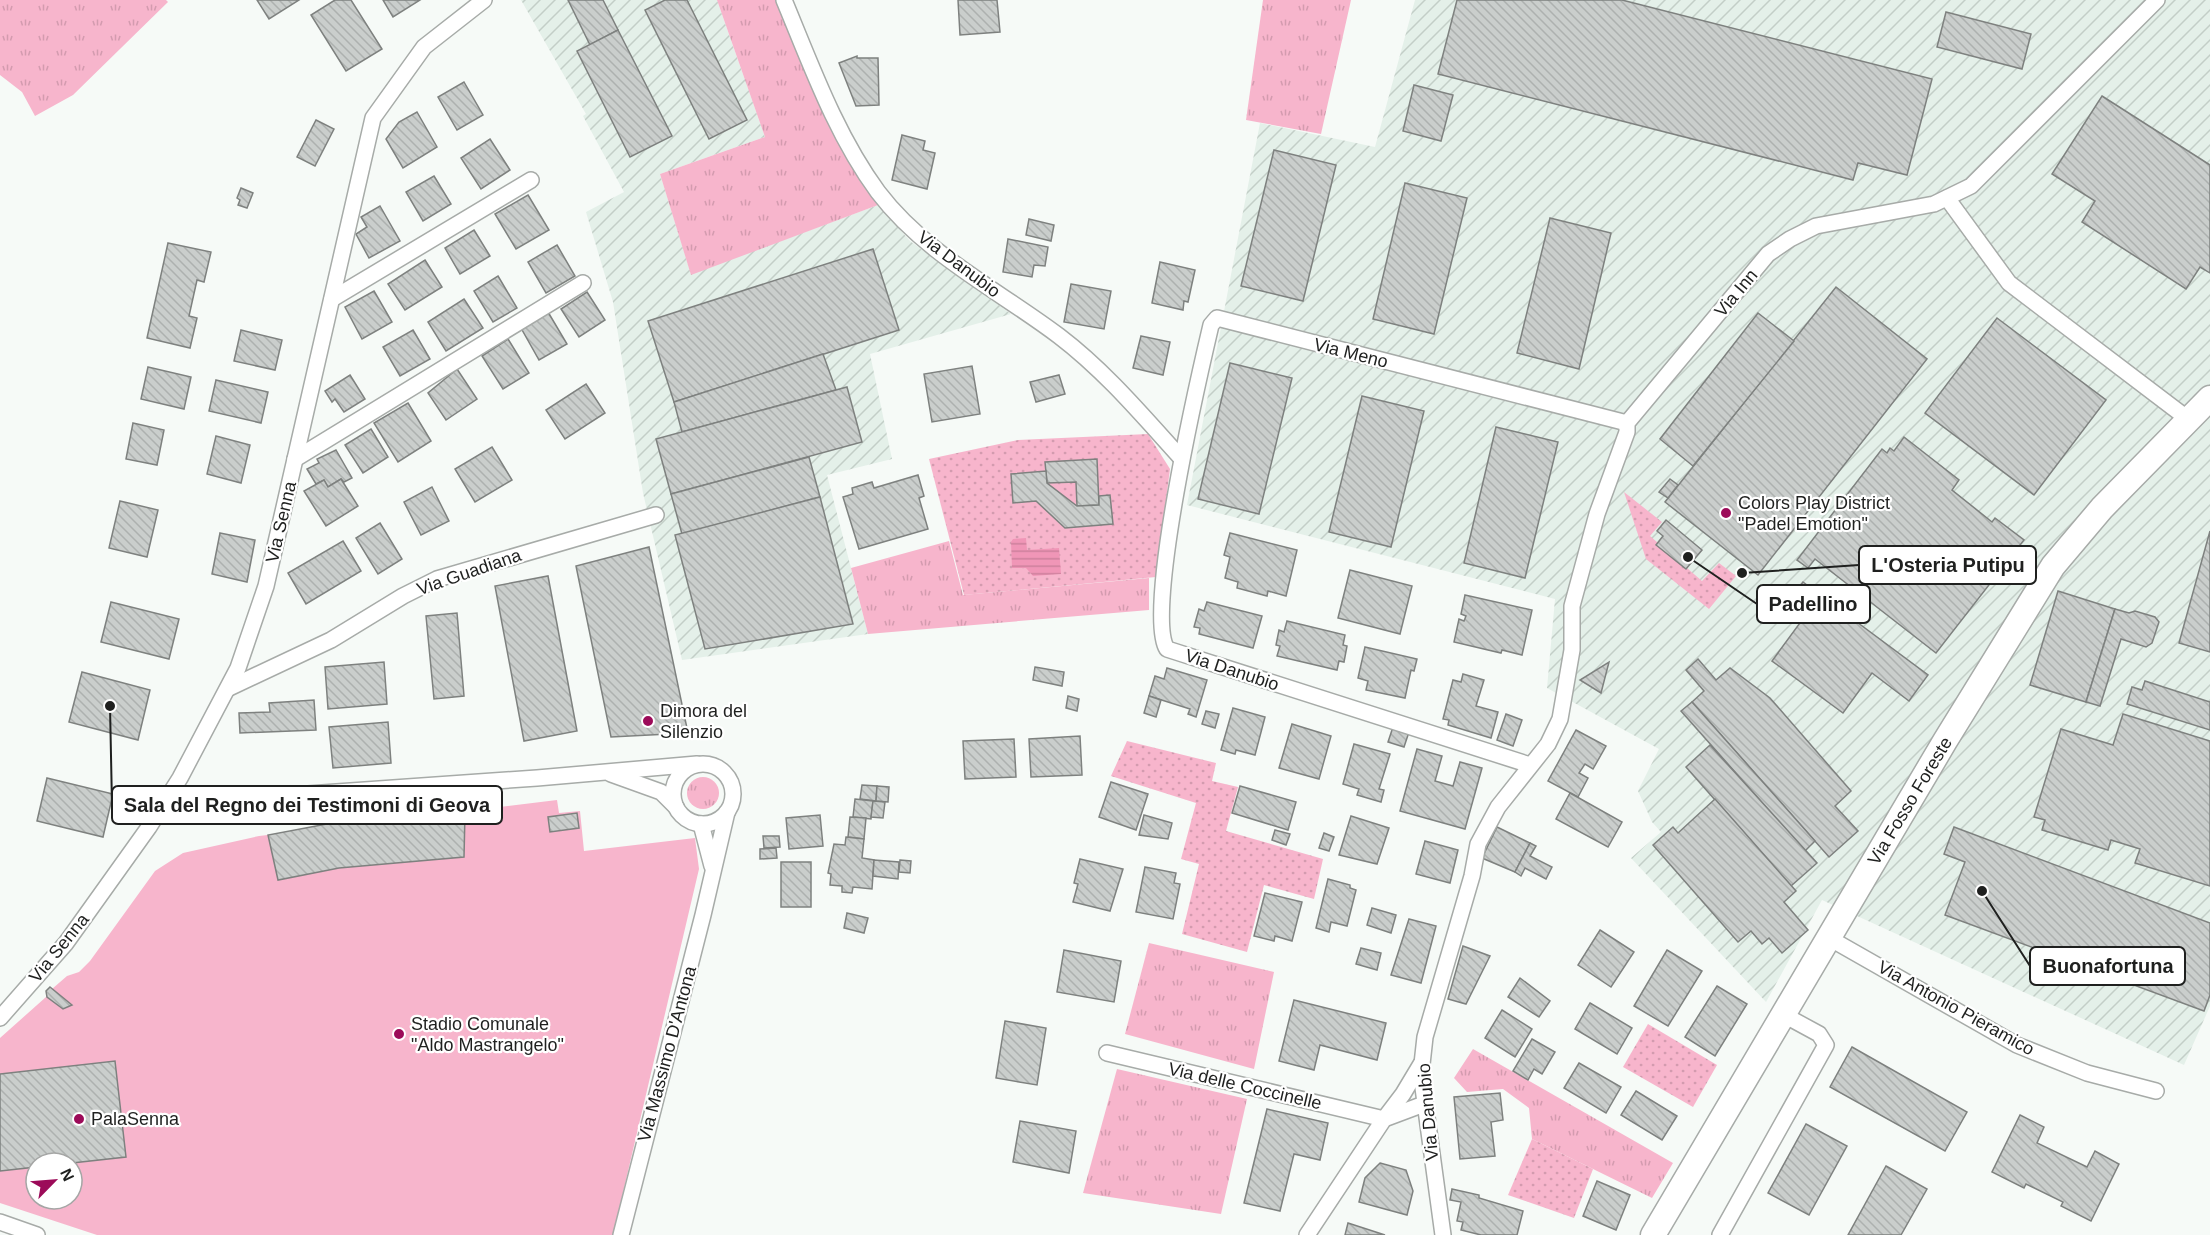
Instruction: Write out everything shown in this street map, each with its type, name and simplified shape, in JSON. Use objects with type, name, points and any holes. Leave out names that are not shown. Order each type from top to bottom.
[{"type":"main road","name":"Via Fosso Foreste","points":[[1653,1235],[2053,566],[2094,516],[2210,398]]},
{"type":"street","name":"Via Senna","points":[[0,1018],[66,943],[164,804],[229,688],[257,616],[373,118],[424,47],[484,0]]},
{"type":"street","name":"Via Danubio","points":[[784,0],[816,77],[849,146],[878,192],[907,225],[955,263],[1060,337],[1118,388],[1181,458],[1163,591],[1162,641],[1167,649],[1530,765],[1498,807],[1478,844],[1472,876],[1425,1037],[1424,1104],[1443,1235]]},
{"type":"street","name":"Via Inn","points":[[1530,765],[1548,744],[1560,719],[1572,650],[1572,606],[1598,514],[1627,432],[1627,423],[1768,254],[1816,226],[1934,204],[1971,186],[2157,0]]},
{"type":"street","points":[[332,298],[531,180]]},
{"type":"street","points":[[1947,198],[2009,283],[2188,419]]},
{"type":"street","points":[[295,459],[583,283]]},
{"type":"street","name":"Via Meno","points":[[1181,458],[1211,325],[1217,318],[1627,423]]},
{"type":"street","name":"Via Guadiana","points":[[229,688],[320,646],[403,596],[437,579],[656,515]]},
{"type":"street","points":[[164,804],[697,764],[717,767],[731,783],[732,803],[720,819],[701,824],[686,819],[661,792],[605,772]]},
{"type":"street","points":[[676,807],[673,789],[676,780],[681,773],[697,764]]},
{"type":"street","name":"Via Massimo D'Antona","points":[[621,1235],[727,812]]},
{"type":"street","name":"Via Massimo D'Antona","points":[[701,824],[713,872]]},
{"type":"street","name":"Via Antonio Pieramico","points":[[1829,938],[2016,1045],[2087,1073],[2156,1091]]},
{"type":"street","points":[[1720,1235],[1826,1045],[1819,1034],[1784,1014]]},
{"type":"street","name":"Via delle Coccinelle","points":[[1107,1053],[1384,1119]]},
{"type":"street","points":[[1307,1235],[1403,1094],[1423,1060]]},
{"type":"street","points":[[1384,1119],[1424,1104]]},
{"type":"street","points":[[0,1222],[37,1235]]},
{"type":"shaded area","points":[[521,0],[717,0],[765,137],[660,174],[691,274],[878,205],[910,241],[1011,314],[870,354],[892,459],[827,475],[868,634],[682,660],[643,493],[613,302],[586,212],[624,192],[583,116],[586,114]]},
{"type":"shaded area","points":[[1415,0],[2210,0],[2210,1006],[2184,1065],[1822,900],[1766,1002],[1631,858],[1661,832],[1652,822],[1638,791],[1659,749],[1547,688],[1555,599],[1187,505],[1260,123],[1375,147]]},
{"type":"shaded area","points":[[1026,538],[1027,550],[1059,548],[1061,574],[1033,576],[1026,568],[1012,568],[1011,542],[1013,539]]},
{"type":"green space","points":[[0,0],[166,0],[168,2],[73,95],[35,116],[22,92],[0,75]]},
{"type":"green space","points":[[717,0],[781,0],[825,112],[878,205],[691,275],[660,174],[765,137]]},
{"type":"green space","points":[[1263,0],[1351,0],[1321,134],[1246,120]]},
{"type":"green space","points":[[1148,434],[1170,469],[1156,577],[964,595],[929,459],[1018,440]]},
{"type":"green space","points":[[1624,492],[1662,522],[1650,536],[1702,581],[1719,563],[1736,576],[1709,609],[1646,559]]},
{"type":"green space","points":[[949,541],[963,595],[1149,578],[1149,610],[868,634],[851,568]]},
{"type":"green space","points":[[1127,741],[1216,763],[1212,781],[1238,787],[1226,831],[1323,859],[1314,899],[1264,885],[1247,952],[1182,934],[1199,864],[1181,859],[1196,803],[1111,776]]},
{"type":"green space","points":[[703,777],[714,782],[719,793],[714,804],[703,809],[692,804],[687,793],[692,782]]},
{"type":"green space","name":"Stadio Comunale \"Aldo Mastrangelo\"","points":[[557,800],[559,813],[580,811],[584,851],[695,838],[699,869],[613,1235],[97,1235],[24,1211],[84,1211],[84,1151],[24,1151],[24,1211],[0,1203],[0,1038],[46,997],[46,991],[50,987],[52,989],[67,976],[79,972],[90,961],[155,871],[183,853],[259,836]]},
{"type":"green space","points":[[1149,943],[1274,972],[1254,1069],[1125,1034]]},
{"type":"green space","points":[[1648,1024],[1717,1065],[1693,1107],[1623,1067]]},
{"type":"green space","points":[[1473,1049],[1673,1163],[1652,1198],[1532,1139],[1529,1108],[1503,1089],[1467,1092],[1454,1078]]},
{"type":"green space","points":[[1117,1069],[1247,1099],[1221,1214],[1083,1193]]},
{"type":"green space","points":[[1532,1139],[1593,1169],[1574,1218],[1508,1195]]},
{"type":"building","points":[[257,0],[299,0],[269,19]]},
{"type":"building","points":[[335,0],[351,0],[382,49],[346,71],[311,15]]},
{"type":"building","points":[[383,0],[420,0],[393,17]]},
{"type":"building","points":[[568,0],[603,0],[618,30],[590,45]]},
{"type":"building","points":[[665,0],[687,0],[747,120],[709,139],[645,10]]},
{"type":"building","points":[[958,0],[997,0],[1000,32],[960,35]]},
{"type":"building","points":[[1457,0],[1622,0],[1932,79],[1907,175],[1858,163],[1853,180],[1438,74]]},
{"type":"building","points":[[1946,12],[2031,34],[2022,69],[1937,47]]},
{"type":"building","points":[[618,30],[672,136],[630,157],[577,51]]},
{"type":"building","points":[[857,56],[857,58],[878,58],[879,105],[856,106],[839,63]]},
{"type":"building","points":[[464,82],[483,115],[457,130],[438,97]]},
{"type":"building","points":[[1414,85],[1453,95],[1441,141],[1403,131]]},
{"type":"building","points":[[2102,96],[2210,165],[2210,273],[2200,267],[2186,289],[2082,222],[2095,201],[2052,174]]},
{"type":"building","points":[[417,112],[437,147],[403,168],[386,139],[399,122]]},
{"type":"building","points":[[316,120],[334,129],[315,166],[297,157]]},
{"type":"building","points":[[902,135],[925,141],[923,150],[935,153],[927,189],[892,180]]},
{"type":"building","points":[[490,139],[510,170],[481,189],[461,158]]},
{"type":"building","points":[[1274,150],[1336,165],[1303,301],[1241,286]]},
{"type":"building","points":[[434,176],[451,204],[423,221],[406,192]]},
{"type":"building","points":[[1405,183],[1467,198],[1434,334],[1373,319]]},
{"type":"building","points":[[241,188],[253,193],[247,208],[238,205],[240,200],[237,198]]},
{"type":"building","points":[[528,195],[549,230],[516,249],[495,214]]},
{"type":"building","points":[[380,206],[400,241],[369,258],[356,234],[367,227],[361,217]]},
{"type":"building","points":[[1550,218],[1611,233],[1579,369],[1517,353]]},
{"type":"building","points":[[1029,219],[1054,225],[1051,241],[1026,235]]},
{"type":"building","points":[[474,230],[490,256],[460,274],[445,248]]},
{"type":"building","points":[[1008,239],[1048,247],[1045,266],[1034,265],[1032,277],[1003,272]]},
{"type":"building","points":[[168,243],[211,252],[204,282],[197,280],[189,316],[197,318],[190,348],[147,338]]},
{"type":"building","points":[[557,245],[575,276],[546,293],[528,262]]},
{"type":"building","points":[[873,249],[899,330],[674,402],[648,321]]},
{"type":"building","points":[[425,260],[442,287],[405,310],[388,284]]},
{"type":"building","points":[[1160,262],[1195,270],[1188,302],[1184,301],[1183,310],[1152,303]]},
{"type":"building","points":[[498,276],[517,308],[493,322],[474,291]]},
{"type":"building","points":[[1071,284],[1111,291],[1104,329],[1064,322]]},
{"type":"building","points":[[1836,287],[1927,359],[1758,575],[1665,502]]},
{"type":"building","points":[[374,291],[392,322],[362,339],[345,307]]},
{"type":"building","points":[[587,292],[605,320],[579,337],[561,309]]},
{"type":"building","points":[[464,299],[483,328],[446,351],[428,322]]},
{"type":"building","points":[[548,312],[567,344],[539,360],[521,328]]},
{"type":"building","points":[[1758,313],[1794,341],[1693,466],[1660,439]]},
{"type":"building","points":[[1997,318],[2106,400],[2034,495],[1925,413]]},
{"type":"building","points":[[241,330],[282,340],[275,370],[234,361]]},
{"type":"building","points":[[413,330],[430,359],[400,376],[383,347]]},
{"type":"building","points":[[1141,336],[1170,342],[1163,375],[1133,368]]},
{"type":"building","points":[[508,339],[529,373],[503,389],[482,356]]},
{"type":"building","points":[[823,354],[836,390],[682,432],[674,402]]},
{"type":"building","points":[[1230,363],[1292,378],[1259,514],[1198,499]]},
{"type":"building","points":[[972,366],[980,414],[932,422],[924,374]]},
{"type":"building","points":[[148,367],[191,377],[184,409],[141,399]]},
{"type":"building","points":[[457,369],[477,399],[446,420],[428,393]]},
{"type":"building","points":[[350,375],[365,399],[344,412],[335,399],[332,402],[325,391]]},
{"type":"building","points":[[1059,375],[1065,394],[1036,402],[1030,382]]},
{"type":"building","points":[[216,380],[268,392],[261,423],[209,411]]},
{"type":"building","points":[[586,384],[605,413],[565,439],[546,410]]},
{"type":"building","points":[[847,387],[862,442],[671,494],[656,439]]},
{"type":"building","points":[[1362,396],[1424,411],[1391,547],[1329,532]]},
{"type":"building","points":[[408,403],[431,441],[398,462],[374,423]]},
{"type":"building","points":[[133,423],[164,430],[157,465],[126,459]]},
{"type":"building","points":[[1496,427],[1558,442],[1525,578],[1464,563]]},
{"type":"building","points":[[371,429],[388,457],[363,473],[345,445]]},
{"type":"building","points":[[216,436],[250,445],[241,483],[207,474]]},
{"type":"building","points":[[1904,437],[1959,480],[1952,490],[1992,522],[1995,518],[2024,540],[1936,653],[1815,559],[1808,568],[1797,560],[1882,449],[1887,453],[1890,448],[1894,451]]},
{"type":"building","points":[[492,447],[512,480],[475,502],[455,469]]},
{"type":"building","points":[[336,450],[352,478],[344,482],[341,479],[328,487],[324,480],[316,484],[307,469],[319,463],[317,459]]},
{"type":"building","points":[[809,457],[820,497],[682,534],[671,494]]},
{"type":"building","points":[[1097,459],[1099,505],[1077,506],[1076,482],[1047,483],[1045,462]]},
{"type":"building","points":[[1046,471],[1047,483],[1077,506],[1099,505],[1099,496],[1110,495],[1113,524],[1065,528],[1036,501],[1013,503],[1011,474]]},
{"type":"building","points":[[918,475],[924,496],[919,498],[928,529],[859,549],[843,497],[853,494],[852,488],[872,482],[874,488]]},
{"type":"building","points":[[341,479],[358,506],[326,526],[304,491],[324,480],[328,487]]},
{"type":"building","points":[[1670,479],[1678,485],[1668,498],[1659,492]]},
{"type":"building","points":[[432,487],[449,521],[421,535],[404,502]]},
{"type":"building","points":[[820,497],[853,624],[705,649],[675,535]]},
{"type":"building","points":[[120,501],[158,510],[147,557],[109,548]]},
{"type":"building","points":[[1666,520],[1702,550],[1686,569],[1656,545],[1663,536],[1657,531]]},
{"type":"building","points":[[380,523],[402,559],[378,574],[356,538]]},
{"type":"building","points":[[2210,531],[2210,652],[2179,643]]},
{"type":"building","points":[[220,533],[255,540],[247,582],[212,574]]},
{"type":"building","points":[[1230,533],[1297,550],[1286,596],[1268,591],[1267,596],[1237,588],[1238,582],[1225,578],[1230,557],[1224,555]]},
{"type":"building","points":[[343,541],[361,571],[306,604],[288,573]]},
{"type":"building","points":[[649,547],[688,733],[611,737],[576,566]]},
{"type":"building","points":[[1350,570],[1412,586],[1400,634],[1338,618]]},
{"type":"building","points":[[548,576],[577,731],[524,741],[495,586]]},
{"type":"building","points":[[1803,582],[1928,675],[1909,701],[1872,673],[1843,713],[1772,661],[1811,608],[1793,595]]},
{"type":"building","points":[[2058,591],[2115,609],[2086,702],[2030,685]]},
{"type":"building","points":[[1465,595],[1532,610],[1522,655],[1502,650],[1501,653],[1454,642],[1459,619],[1464,621],[1466,616],[1461,614]]},
{"type":"building","points":[[111,602],[179,619],[169,659],[101,642]]},
{"type":"building","points":[[1207,602],[1262,616],[1253,648],[1199,634],[1200,628],[1194,627],[1199,609],[1204,611]]},
{"type":"building","points":[[2115,609],[2129,613],[2135,611],[2155,617],[2159,622],[2152,643],[2146,647],[2121,639],[2100,706],[2086,702]]},
{"type":"building","points":[[457,613],[464,696],[434,699],[426,616]]},
{"type":"building","points":[[1287,621],[1345,635],[1343,645],[1347,646],[1344,662],[1339,661],[1337,670],[1277,656],[1280,646],[1276,645],[1279,630],[1284,632]]},
{"type":"building","points":[[1365,647],[1417,659],[1414,671],[1411,670],[1405,698],[1366,690],[1368,681],[1358,678]]},
{"type":"building","points":[[1698,659],[1716,680],[1730,668],[1770,698],[1851,791],[1835,806],[1858,831],[1829,857],[1692,702],[1704,691],[1686,670]]},
{"type":"building","points":[[384,662],[387,704],[328,709],[325,667]]},
{"type":"building","points":[[1609,662],[1601,693],[1580,680]]},
{"type":"building","points":[[1035,667],[1064,672],[1062,686],[1033,680]]},
{"type":"building","points":[[1167,668],[1207,680],[1196,717],[1188,714],[1190,709],[1149,696],[1155,676],[1164,679]]},
{"type":"building","points":[[82,672],[150,690],[138,740],[69,722]]},
{"type":"building","points":[[1463,674],[1484,680],[1476,706],[1498,712],[1491,738],[1448,725],[1449,720],[1443,719],[1453,680],[1461,682]]},
{"type":"building","points":[[2145,681],[2210,702],[2210,730],[2127,704],[2132,687],[2142,690]]},
{"type":"building","points":[[1068,696],[1079,699],[1077,711],[1066,708]]},
{"type":"building","points":[[1149,696],[1161,700],[1156,717],[1144,713]]},
{"type":"building","points":[[314,700],[316,730],[240,733],[239,713],[270,712],[269,703]]},
{"type":"building","points":[[1692,702],[1815,841],[1805,851],[1681,711]]},
{"type":"building","points":[[1233,708],[1265,717],[1255,755],[1236,750],[1235,754],[1221,750]]},
{"type":"building","points":[[1206,711],[1219,714],[1215,728],[1202,724]]},
{"type":"building","points":[[1506,714],[1522,720],[1513,746],[1497,740]]},
{"type":"building","points":[[2123,714],[2210,741],[2210,886],[2135,863],[2140,849],[2111,840],[2108,850],[2042,830],[2045,820],[2034,817],[2061,729],[2113,745]]},
{"type":"building","points":[[388,722],[391,763],[333,768],[329,727]]},
{"type":"building","points":[[1292,724],[1331,736],[1319,779],[1279,768]]},
{"type":"building","points":[[1393,727],[1409,732],[1404,747],[1388,742]]},
{"type":"building","points":[[1576,730],[1606,746],[1593,769],[1585,764],[1579,773],[1588,778],[1578,797],[1548,781]]},
{"type":"building","points":[[1080,736],[1082,775],[1031,777],[1029,739]]},
{"type":"building","points":[[1014,739],[1016,777],[965,779],[963,741]]},
{"type":"building","points":[[1354,744],[1390,754],[1379,789],[1384,790],[1381,802],[1357,795],[1359,789],[1343,784]]},
{"type":"building","points":[[1710,745],[1817,863],[1791,886],[1686,767]]},
{"type":"building","points":[[1417,749],[1442,756],[1435,781],[1453,786],[1460,762],[1482,768],[1465,829],[1400,811]]},
{"type":"building","points":[[47,778],[113,794],[103,837],[37,821]]},
{"type":"building","points":[[1111,782],[1148,794],[1136,830],[1099,817]]},
{"type":"building","points":[[862,785],[877,786],[876,801],[860,799]]},
{"type":"building","points":[[877,786],[889,787],[888,802],[876,801]]},
{"type":"building","points":[[1240,786],[1296,802],[1288,830],[1232,813]]},
{"type":"building","points":[[1570,793],[1622,822],[1608,847],[1556,819]]},
{"type":"building","points":[[855,799],[873,801],[871,819],[853,817]]},
{"type":"building","points":[[1715,799],[1796,891],[1784,902],[1808,930],[1782,953],[1769,938],[1762,944],[1751,931],[1738,942],[1653,845],[1673,827],[1678,833]]},
{"type":"building","points":[[873,801],[885,802],[883,818],[871,817]]},
{"type":"building","points":[[465,813],[464,857],[339,868],[278,880],[268,835],[332,823]]},
{"type":"building","points":[[577,813],[579,828],[550,832],[548,817]]},
{"type":"building","points":[[820,815],[823,846],[789,849],[786,818]]},
{"type":"building","points":[[1144,815],[1172,823],[1168,839],[1139,835]]},
{"type":"building","points":[[1351,816],[1389,828],[1377,864],[1339,855]]},
{"type":"building","points":[[850,817],[866,818],[864,839],[848,837]]},
{"type":"building","points":[[1497,827],[1530,843],[1515,872],[1482,858]]},
{"type":"building","points":[[1954,827],[2210,923],[2210,995],[2204,1011],[1945,915],[1965,862],[1944,854]]},
{"type":"building","points":[[1275,830],[1290,834],[1286,845],[1272,840]]},
{"type":"building","points":[[1324,833],[1334,837],[1329,851],[1319,848]]},
{"type":"building","points":[[763,836],[779,836],[780,847],[764,848]]},
{"type":"building","points":[[846,837],[864,839],[862,858],[874,860],[872,889],[853,887],[852,893],[842,892],[842,886],[830,885],[831,874],[828,873],[834,844],[845,845]]},
{"type":"building","points":[[1425,841],[1458,850],[1450,883],[1416,874]]},
{"type":"building","points":[[1530,843],[1536,846],[1530,856],[1552,867],[1546,879],[1525,868],[1521,876],[1515,872]]},
{"type":"building","points":[[776,848],[777,858],[760,859],[760,849]]},
{"type":"building","points":[[1080,859],[1123,869],[1110,911],[1073,902],[1078,884],[1074,883]]},
{"type":"building","points":[[874,860],[899,862],[898,879],[873,876]]},
{"type":"building","points":[[900,860],[911,861],[910,873],[899,872]]},
{"type":"building","points":[[781,862],[811,862],[811,907],[781,907]]},
{"type":"building","points":[[1145,867],[1176,873],[1174,883],[1180,884],[1173,919],[1136,912]]},
{"type":"building","points":[[1328,879],[1350,885],[1350,888],[1356,890],[1347,926],[1331,922],[1329,932],[1316,928]]},
{"type":"building","points":[[1265,893],[1302,902],[1292,941],[1275,936],[1274,941],[1254,936]]},
{"type":"building","points":[[1372,908],[1396,915],[1391,933],[1367,925]]},
{"type":"building","points":[[847,913],[868,918],[864,933],[844,928]]},
{"type":"building","points":[[1409,919],[1436,926],[1421,983],[1391,975]]},
{"type":"building","points":[[1600,930],[1634,952],[1611,987],[1578,965]]},
{"type":"building","points":[[1463,946],[1490,956],[1466,1004],[1448,999]]},
{"type":"building","points":[[1361,948],[1381,953],[1377,970],[1356,964]]},
{"type":"building","points":[[1064,950],[1121,961],[1114,1002],[1057,992]]},
{"type":"building","points":[[1667,950],[1702,971],[1668,1026],[1634,1006]]},
{"type":"building","points":[[1520,978],[1550,1001],[1539,1017],[1508,997]]},
{"type":"building","points":[[1717,986],[1747,1004],[1715,1056],[1685,1037]]},
{"type":"building","points":[[50,987],[72,1005],[63,1009],[47,997],[46,991]]},
{"type":"building","points":[[1294,1000],[1386,1023],[1377,1060],[1320,1045],[1314,1070],[1279,1061]]},
{"type":"building","points":[[1590,1003],[1632,1028],[1617,1054],[1575,1029]]},
{"type":"building","points":[[1502,1010],[1532,1029],[1515,1057],[1485,1038]]},
{"type":"building","points":[[1005,1021],[1046,1028],[1037,1085],[996,1078]]},
{"type":"building","points":[[1532,1039],[1555,1052],[1542,1074],[1534,1069],[1528,1080],[1513,1071]]},
{"type":"building","points":[[1852,1047],[1967,1112],[1945,1151],[1830,1087]]},
{"type":"building","points":[[115,1061],[126,1157],[84,1162],[84,1151],[24,1151],[24,1168],[0,1171],[0,1074]]},
{"type":"building","points":[[1579,1063],[1621,1087],[1606,1113],[1564,1088]]},
{"type":"building","points":[[1636,1091],[1677,1116],[1662,1140],[1621,1115]]},
{"type":"building","points":[[1500,1093],[1503,1120],[1491,1122],[1495,1156],[1460,1159],[1454,1097]]},
{"type":"building","points":[[1267,1109],[1328,1123],[1320,1160],[1294,1154],[1280,1211],[1244,1203]]},
{"type":"building","points":[[2020,1115],[2044,1127],[2037,1143],[2087,1167],[2095,1151],[2119,1164],[2091,1221],[2061,1206],[2063,1202],[2026,1184],[2024,1188],[1992,1172]]},
{"type":"building","points":[[1020,1121],[1076,1131],[1069,1173],[1013,1162]]},
{"type":"building","points":[[1806,1124],[1847,1146],[1809,1215],[1768,1193]]},
{"type":"building","points":[[1380,1163],[1406,1170],[1413,1191],[1407,1215],[1359,1202],[1365,1178]]},
{"type":"building","points":[[1886,1166],[1927,1189],[1901,1235],[1848,1235]]},
{"type":"building","points":[[1597,1181],[1630,1195],[1616,1230],[1583,1216]]},
{"type":"building","points":[[1452,1189],[1479,1195],[1479,1198],[1523,1211],[1517,1235],[1481,1235],[1461,1230],[1463,1222],[1457,1221],[1461,1202],[1450,1200]]},
{"type":"building","points":[[1348,1223],[1385,1235],[1345,1235]]},
{"type":"place","name":"Colors Play District \"Padel Emotion\"","points":[[1726,513]]},
{"type":"place","name":"Padellino","points":[[1688,557]]},
{"type":"place","name":"L'Osteria Putipu","points":[[1742,573]]},
{"type":"place","name":"Sala del Regno dei Testimoni di Geova","points":[[110,706]]},
{"type":"place","name":"Dimora del Silenzio","points":[[648,721]]},
{"type":"place","name":"Buonafortuna","points":[[1982,891]]},
{"type":"place","name":"Stadio Comunale \"Aldo Mastrangelo\"","points":[[399,1034]]},
{"type":"place","name":"PalaSenna","points":[[79,1119]]}]
